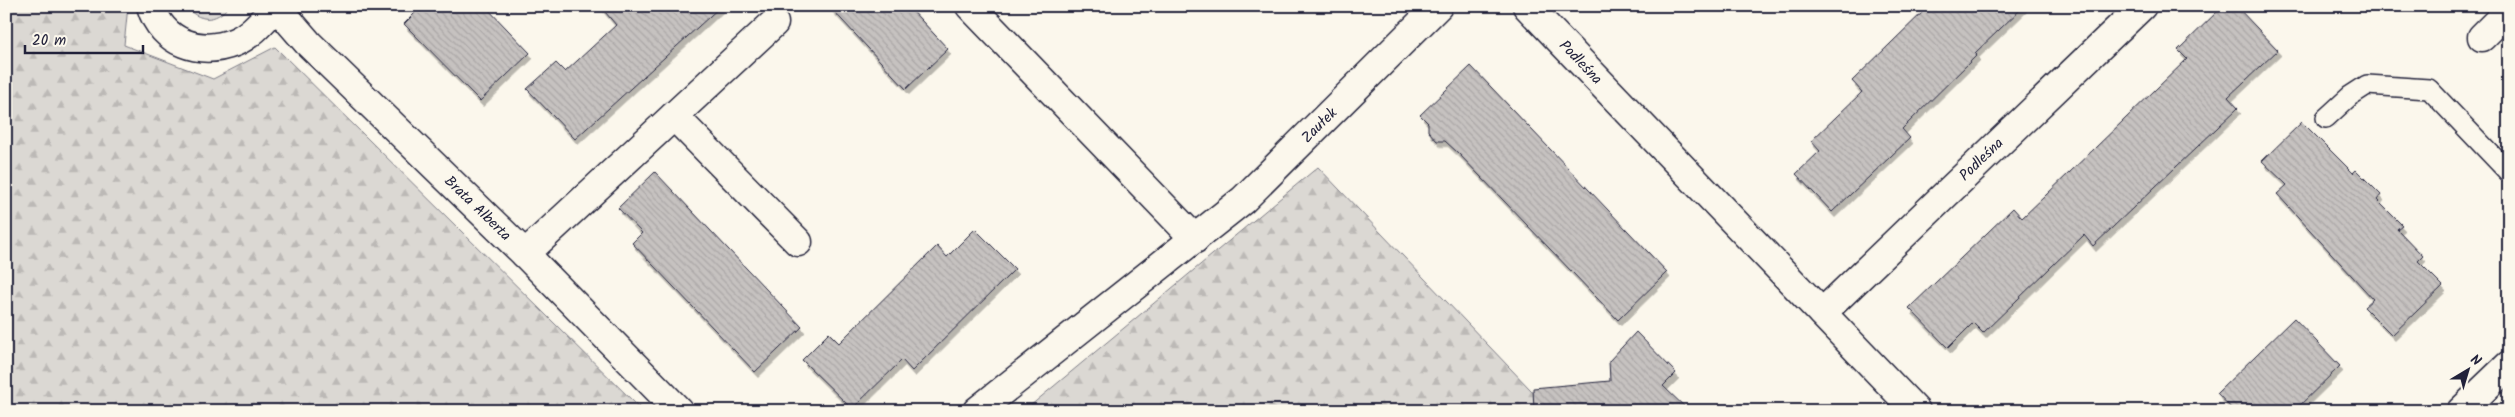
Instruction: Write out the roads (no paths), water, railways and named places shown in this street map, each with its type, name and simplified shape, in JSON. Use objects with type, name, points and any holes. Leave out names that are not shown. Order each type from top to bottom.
[{"type":"street","points":[[151,6],[155,21],[175,40],[204,47],[216,47],[235,42],[257,26],[276,6]]},
{"type":"street","name":"Brata Alberta","points":[[276,6],[308,43],[525,254],[679,411]]},
{"type":"street","points":[[970,6],[1195,239]]},
{"type":"street","name":"Zaułek","points":[[977,411],[1243,200],[1438,6]]},
{"type":"street","name":"Podleśna","points":[[1527,6],[1916,411]]},
{"type":"street","name":"Podleśna","points":[[1822,313],[2142,6]]},
{"type":"street","points":[[2482,37],[2509,10]]},
{"type":"street","points":[[525,254],[774,23]]},
{"type":"street","points":[[674,116],[798,242]]},
{"type":"street","points":[[2461,411],[2509,365]]},
{"type":"lane","points":[[2326,118],[2350,96],[2367,84],[2429,89],[2509,173]]}]
